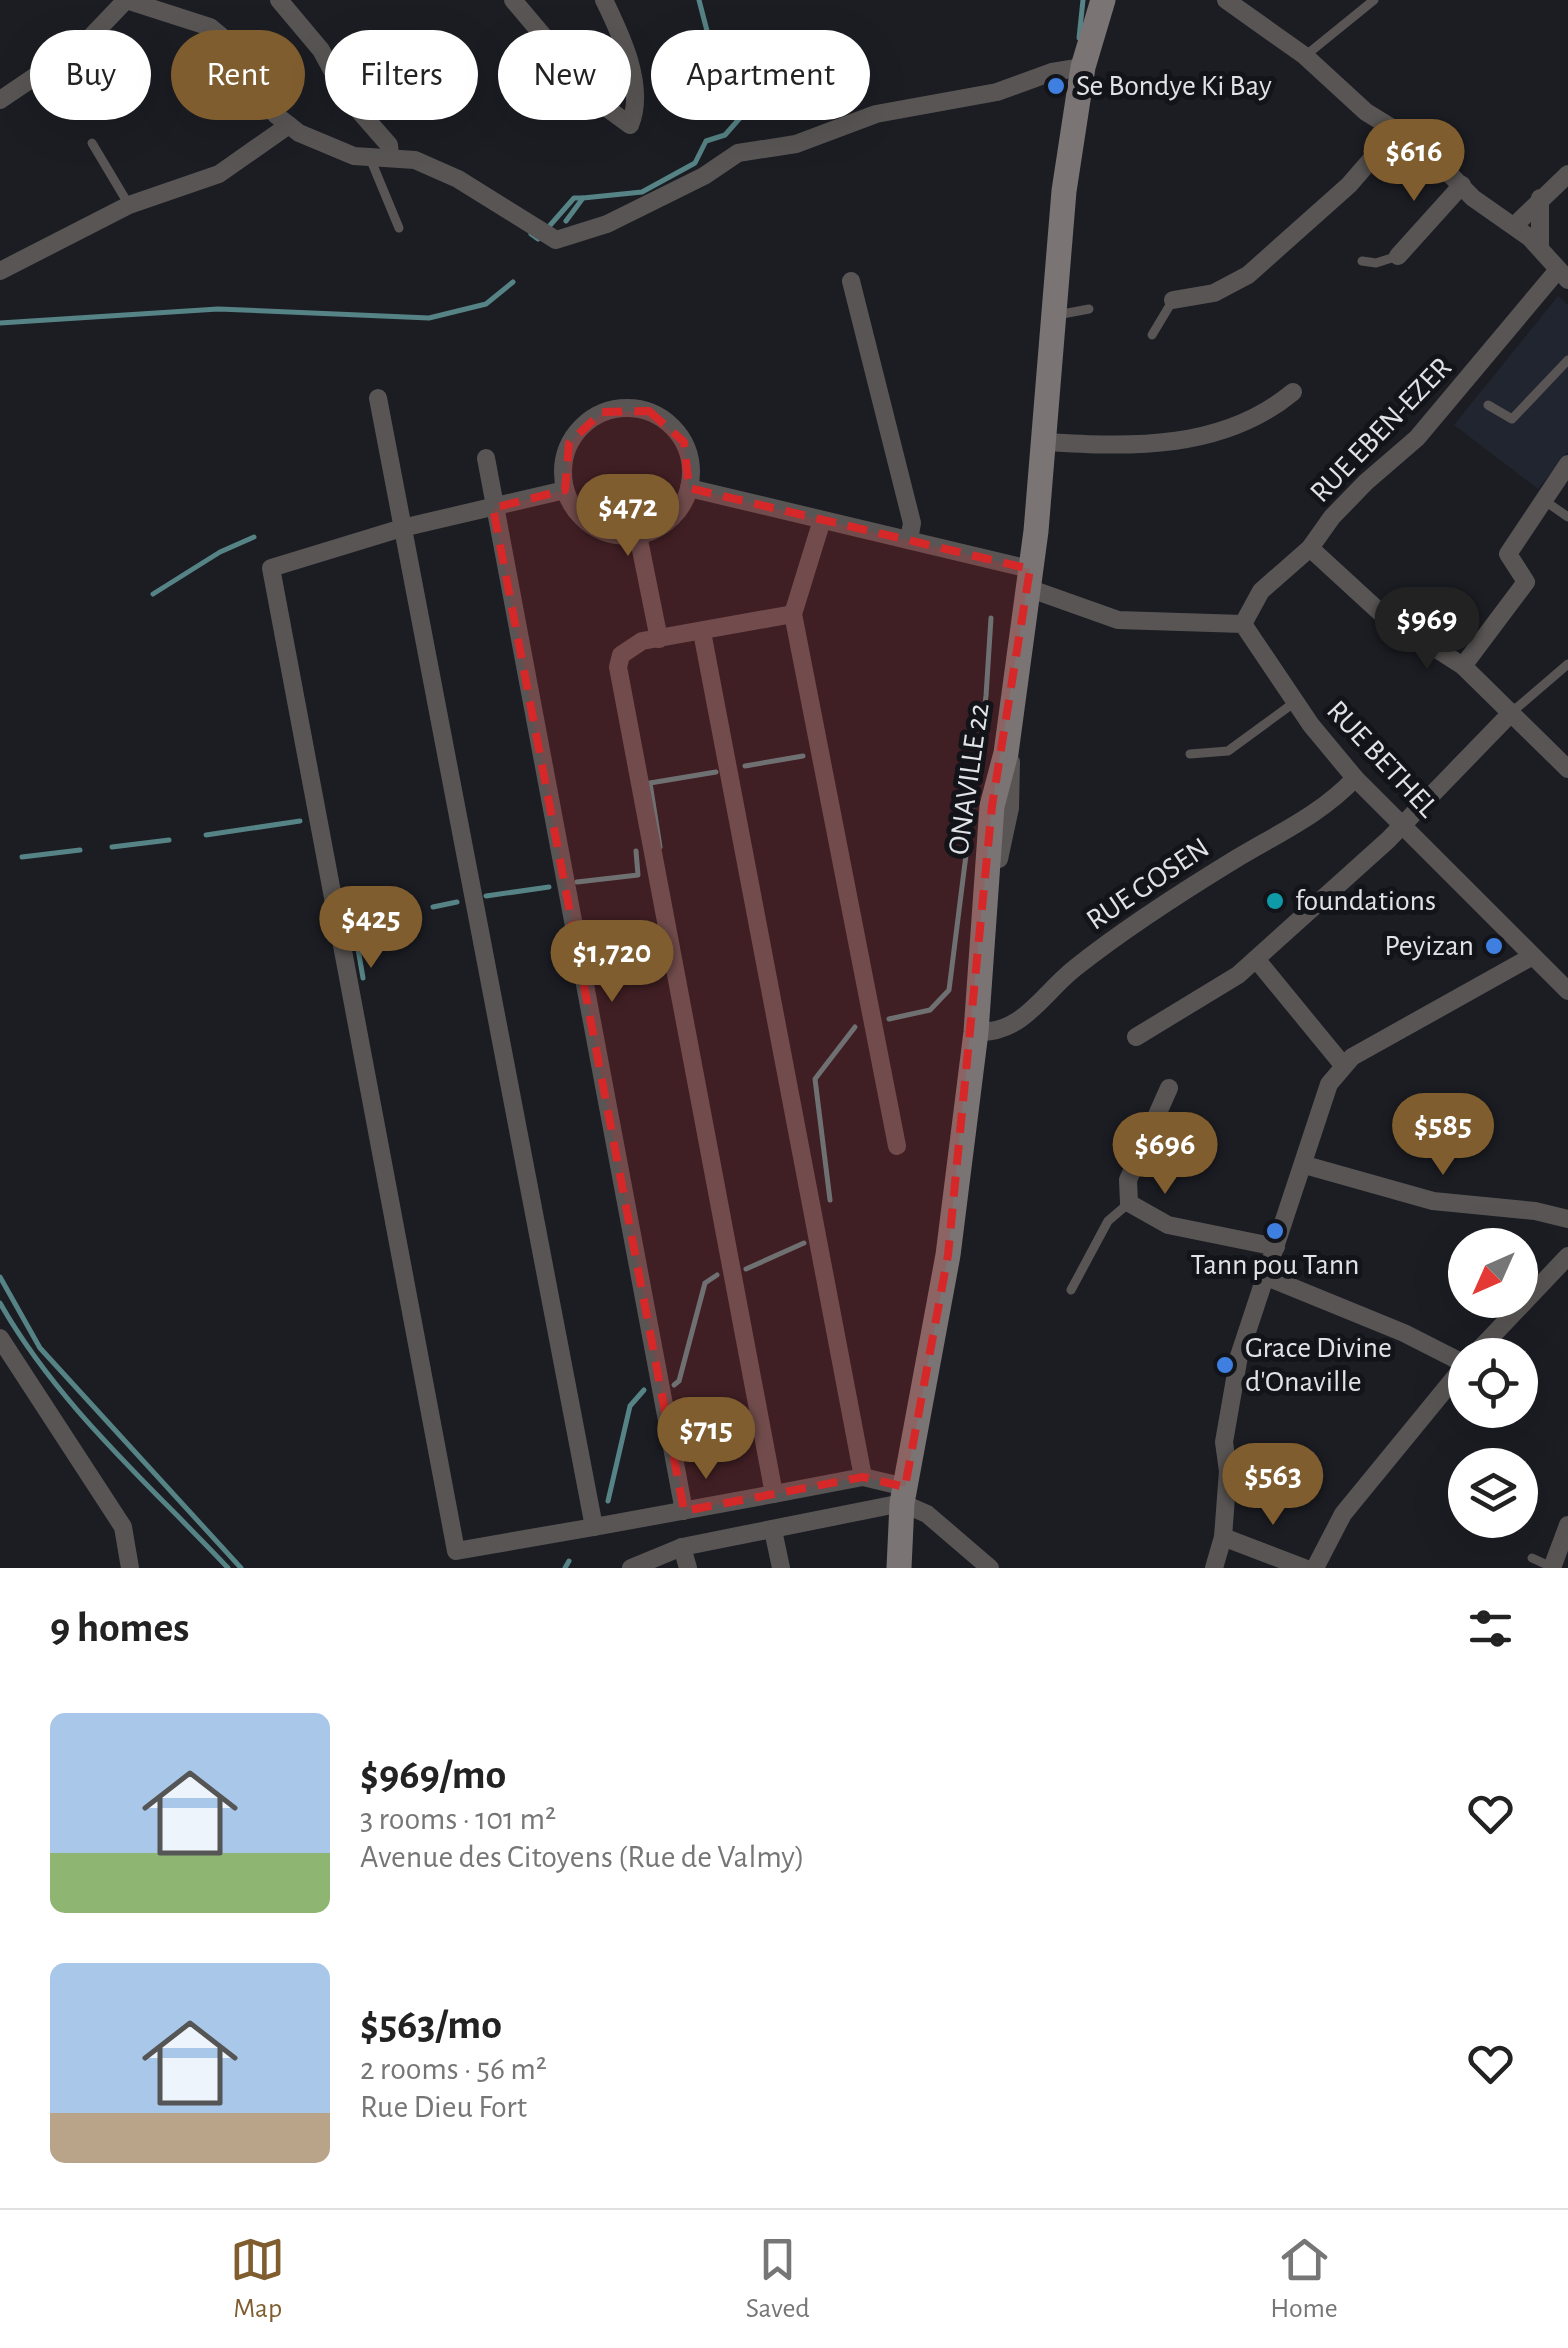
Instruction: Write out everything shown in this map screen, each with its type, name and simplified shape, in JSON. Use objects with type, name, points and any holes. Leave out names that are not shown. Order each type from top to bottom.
[{"type":"street","points":[[0,100],[86,42],[126,0],[210,28],[222,38],[276,115],[324,146],[370,158],[390,155],[415,160],[458,179],[548,237],[566,239],[683,187],[738,153],[796,144],[876,114],[997,92],[1052,72],[1083,68]]},
{"type":"street","points":[[279,0],[321,50],[346,96],[389,145],[390,155]]},
{"type":"street","points":[[513,0],[600,103],[630,124],[634,113],[630,66],[604,0]]},
{"type":"street","name":"ONAVILLE 22","points":[[899,1568],[904,1495],[948,1255],[976,1032],[992,806],[1006,752],[1029,578],[1064,191],[1083,68],[1104,0]]},
{"type":"street","points":[[1226,0],[1304,56],[1366,112],[1423,148],[1473,198],[1540,248],[1562,276]]},
{"type":"street","points":[[0,271],[128,204],[220,174],[289,124]]},
{"type":"street","points":[[1174,300],[1214,293],[1248,274],[1350,185],[1395,132]]},
{"type":"street","points":[[1514,226],[1568,174]]},
{"type":"street","points":[[1398,256],[1462,185]]},
{"type":"street","points":[[1540,198],[1540,248]]},
{"type":"street","name":"RUE EBEN-EZER","points":[[1243,624],[1261,591],[1310,548],[1340,508],[1417,438],[1562,276]]},
{"type":"street","points":[[851,281],[912,523],[909,540]]},
{"type":"street","points":[[1044,442],[1111,446],[1198,438],[1250,422],[1292,392]]},
{"type":"street","points":[[378,398],[594,1527]]},
{"type":"street","points":[[625,407],[648,411],[669,423],[684,442],[691,464],[689,488],[679,510],[661,526],[638,535],[601,531],[585,521],[565,490],[562,466],[576,434],[602,412],[625,407]]},
{"type":"street","points":[[486,458],[684,1510]]},
{"type":"street","points":[[1462,666],[1526,582],[1508,554],[1568,464]]},
{"type":"street","points":[[689,488],[909,540],[1029,578],[1118,620],[1243,624]]},
{"type":"street","points":[[565,490],[402,528],[271,568],[456,1550],[864,1477],[904,1495],[990,1568]]},
{"type":"street","points":[[822,520],[793,614],[897,1146]]},
{"type":"street","points":[[638,535],[659,639]]},
{"type":"street","points":[[1310,548],[1383,616],[1462,666],[1568,770]]},
{"type":"street","points":[[774,1494],[618,667],[628,647],[793,614]]},
{"type":"street","name":"RUE BETHEL","points":[[1243,624],[1295,702],[1354,778],[1568,992]]},
{"type":"street","points":[[702,632],[864,1477]]},
{"type":"street","points":[[1136,1036],[1207,998],[1256,959],[1404,824],[1512,712]]},
{"type":"street","name":"RUE GOSEN","points":[[976,1032],[997,1033],[1026,1018],[1077,966],[1230,862],[1326,805],[1354,778]]},
{"type":"street","points":[[1214,1568],[1223,1536],[1228,1404],[1239,1356],[1329,1084],[1343,1064],[1531,957]]},
{"type":"street","points":[[1256,959],[1343,1064]]},
{"type":"street","points":[[1169,1088],[1128,1180],[1130,1203],[1168,1225],[1276,1247]]},
{"type":"street","points":[[1304,1165],[1434,1201],[1510,1208],[1568,1219]]},
{"type":"street","points":[[1490,1338],[1568,1256]]},
{"type":"street","points":[[1267,1277],[1448,1353]]},
{"type":"street","points":[[3,1349],[123,1527],[130,1568]]},
{"type":"street","points":[[1315,1568],[1343,1514],[1448,1385]]},
{"type":"street","points":[[632,1568],[682,1546],[773,1530],[904,1495]]},
{"type":"street","points":[[1553,1568],[1568,1525]]},
{"type":"street","points":[[773,1530],[781,1568]]},
{"type":"street","points":[[1223,1536],[1304,1568]]},
{"type":"street","points":[[682,1546],[688,1568]]},
{"type":"lane","points":[[1304,56],[1374,0]]},
{"type":"lane","points":[[92,143],[128,204]]},
{"type":"lane","points":[[370,158],[399,228]]},
{"type":"lane","points":[[1362,261],[1398,256]]},
{"type":"lane","points":[[1152,336],[1174,300]]},
{"type":"lane","points":[[1054,315],[1089,309]]},
{"type":"lane","points":[[1488,405],[1512,420],[1568,360]]},
{"type":"lane","points":[[1542,500],[1568,517]]},
{"type":"lane","points":[[1512,712],[1568,664]]},
{"type":"lane","points":[[1190,754],[1228,751],[1295,702]]},
{"type":"lane","points":[[1071,1290],[1108,1221],[1130,1203]]},
{"type":"lane","points":[[1532,1558],[1553,1568]]},
{"type":"highlighted area","points":[[649,411],[684,442],[689,488],[1030,569],[992,806],[948,1255],[905,1487],[863,1477],[684,1511],[493,508],[565,490],[569,443],[602,412]]},
{"type":"shaded area","points":[[1558,296],[1568,305],[1568,452],[1538,489],[1454,425]]},
{"type":"waterway","points":[[566,221],[583,198],[642,192],[695,163],[706,141],[725,135],[747,110],[745,93],[713,54],[699,0]]},
{"type":"waterway","points":[[1079,38],[1083,0]]},
{"type":"waterway","points":[[531,234],[538,239],[574,198],[583,198]]},
{"type":"waterway","points":[[0,323],[218,309],[429,318],[486,304],[513,282]]},
{"type":"waterway","points":[[153,594],[220,552],[254,537]]},
{"type":"waterway","points":[[889,1019],[930,1010],[949,990],[986,696],[991,618]]},
{"type":"waterway","points":[[745,766],[803,756]]},
{"type":"waterway","points":[[660,847],[650,783],[716,772]]},
{"type":"waterway","points":[[206,835],[300,821]]},
{"type":"waterway","points":[[112,847],[169,840]]},
{"type":"waterway","points":[[22,857],[80,850]]},
{"type":"waterway","points":[[577,882],[638,875],[636,851]]},
{"type":"waterway","points":[[486,896],[549,887]]},
{"type":"waterway","points":[[433,907],[457,902]]},
{"type":"waterway","points":[[355,931],[363,978]]},
{"type":"waterway","points":[[830,1200],[815,1079],[855,1027]]},
{"type":"waterway","points":[[746,1269],[804,1243]]},
{"type":"waterway","points":[[674,1385],[679,1381],[705,1283],[717,1275]]},
{"type":"waterway","points":[[0,1277],[40,1348],[241,1568]]},
{"type":"waterway","points":[[0,1303],[23,1340],[77,1409],[228,1568]]},
{"type":"waterway","points":[[608,1501],[630,1406],[644,1390]]},
{"type":"waterway","points":[[565,1568],[569,1561]]},
{"type":"place","name":"Se Bondye Ki Bay","points":[[1056,86]]},
{"type":"place","name":"foundations","points":[[1275,901]]},
{"type":"place","name":"Peyizan","points":[[1494,946]]},
{"type":"place","name":"Tann pou Tann","points":[[1275,1231]]},
{"type":"place","name":"Grace Divine d'Onaville","points":[[1225,1365]]}]
